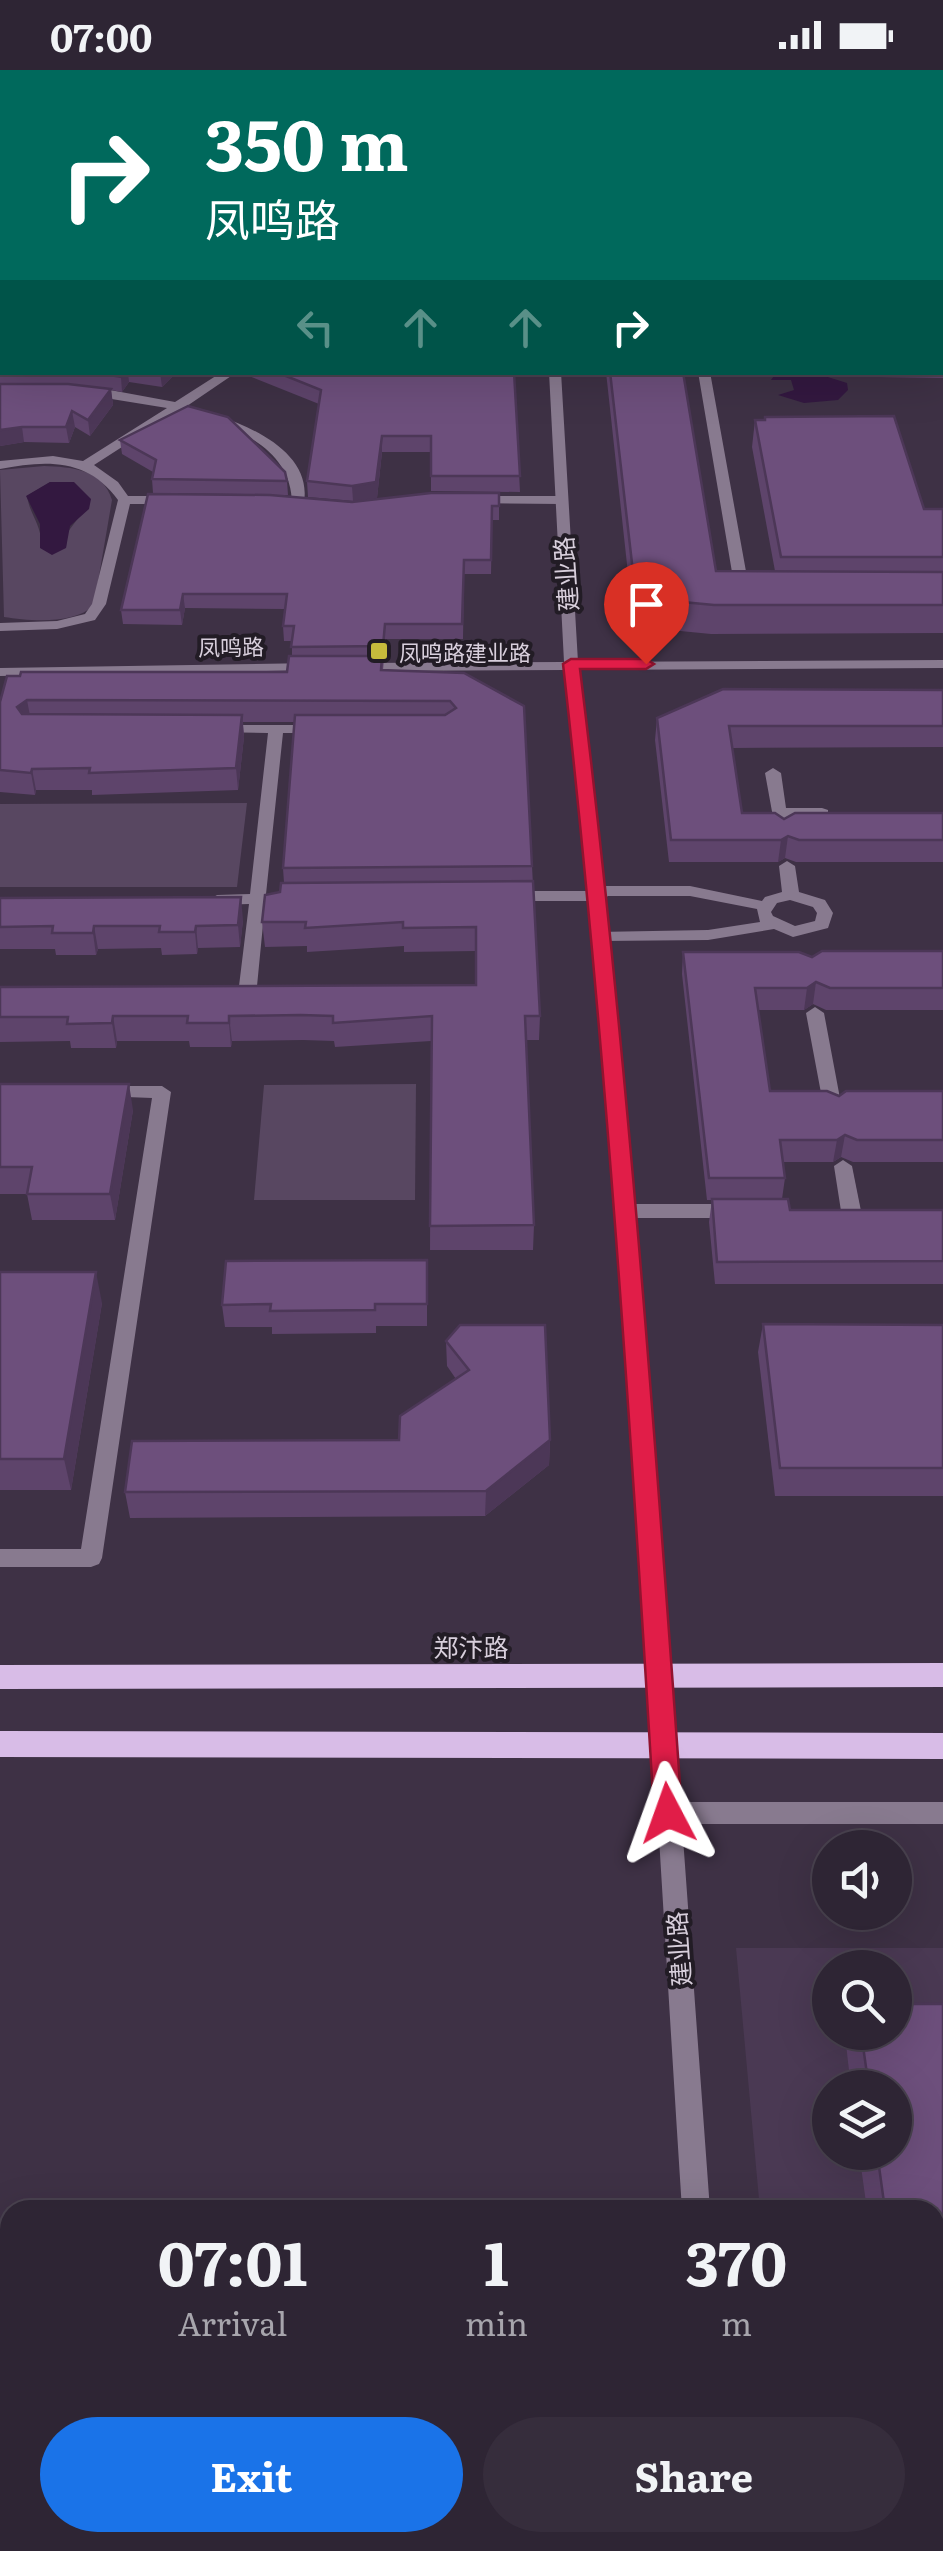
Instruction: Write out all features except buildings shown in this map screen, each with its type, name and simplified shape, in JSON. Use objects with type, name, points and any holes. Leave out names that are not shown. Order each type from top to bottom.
[{"type":"main road","name":"郑汴路","points":[[0,1677],[943,1675]]},
{"type":"main road","points":[[0,1744],[943,1746]]},
{"type":"street","points":[[85,464],[226,375]]},
{"type":"street","name":"建业路","points":[[555,375],[571,664],[600,893],[626,1211],[695,2200]]},
{"type":"street","points":[[705,375],[740,578],[749,590],[778,593]]},
{"type":"street","points":[[77,390],[178,406],[240,429],[274,451],[295,475],[291,503],[315,506]]},
{"type":"street","points":[[0,465],[54,460],[85,464],[113,479],[124,500],[99,604],[90,617],[57,625],[0,627]]},
{"type":"street","points":[[124,500],[180,500]]},
{"type":"street","points":[[462,500],[560,500]]},
{"type":"street","name":"凤鸣路","points":[[0,672],[571,664],[943,664]]},
{"type":"street","points":[[200,729],[332,729]]},
{"type":"street","points":[[248,986],[276,729]]},
{"type":"street","points":[[773,773],[782,832]]},
{"type":"street","points":[[779,813],[834,813]]},
{"type":"street","points":[[786,866],[791,895]]},
{"type":"street","points":[[481,896],[690,891],[765,906],[791,895],[813,900],[825,913],[822,924],[801,938],[772,925],[708,935],[603,936]]},
{"type":"street","points":[[198,900],[308,897]]},
{"type":"street","points":[[765,906],[764,912],[772,925]]},
{"type":"street","points":[[815,1013],[832,1108]]},
{"type":"street","points":[[0,1558],[91,1558],[162,1092],[90,1092]]},
{"type":"street","points":[[844,1166],[851,1211]]},
{"type":"street","points":[[626,1211],[758,1211]]},
{"type":"street","points":[[668,1813],[943,1813]]},
{"type":"shaded area","points":[[775,375],[821,375],[847,383],[848,390],[838,400],[804,403],[778,395],[794,390],[791,380],[771,380]]},
{"type":"shaded area","points":[[44,466],[75,469],[94,476],[108,490],[112,500],[94,605],[85,611],[51,620],[4,617],[0,470]],"holes":[[[50,482],[82,513],[67,533],[66,548],[41,548],[27,496]]]},
{"type":"shaded area","points":[[50,482],[74,482],[91,499],[89,509],[70,526],[66,548],[52,555],[40,548],[40,524],[26,496]]},
{"type":"shaded area","points":[[247,803],[237,887],[0,887],[0,804]]},
{"type":"shaded area","points":[[416,1084],[415,1200],[254,1200],[264,1085]]},
{"type":"shaded area","points":[[736,1948],[943,1948],[943,2200],[759,2200]]},
{"type":"place","name":"凤鸣路建业路","points":[[379,651]]},
{"type":"route","points":[[646,664],[571,664],[603,936],[639,1370],[668,1813]]}]
